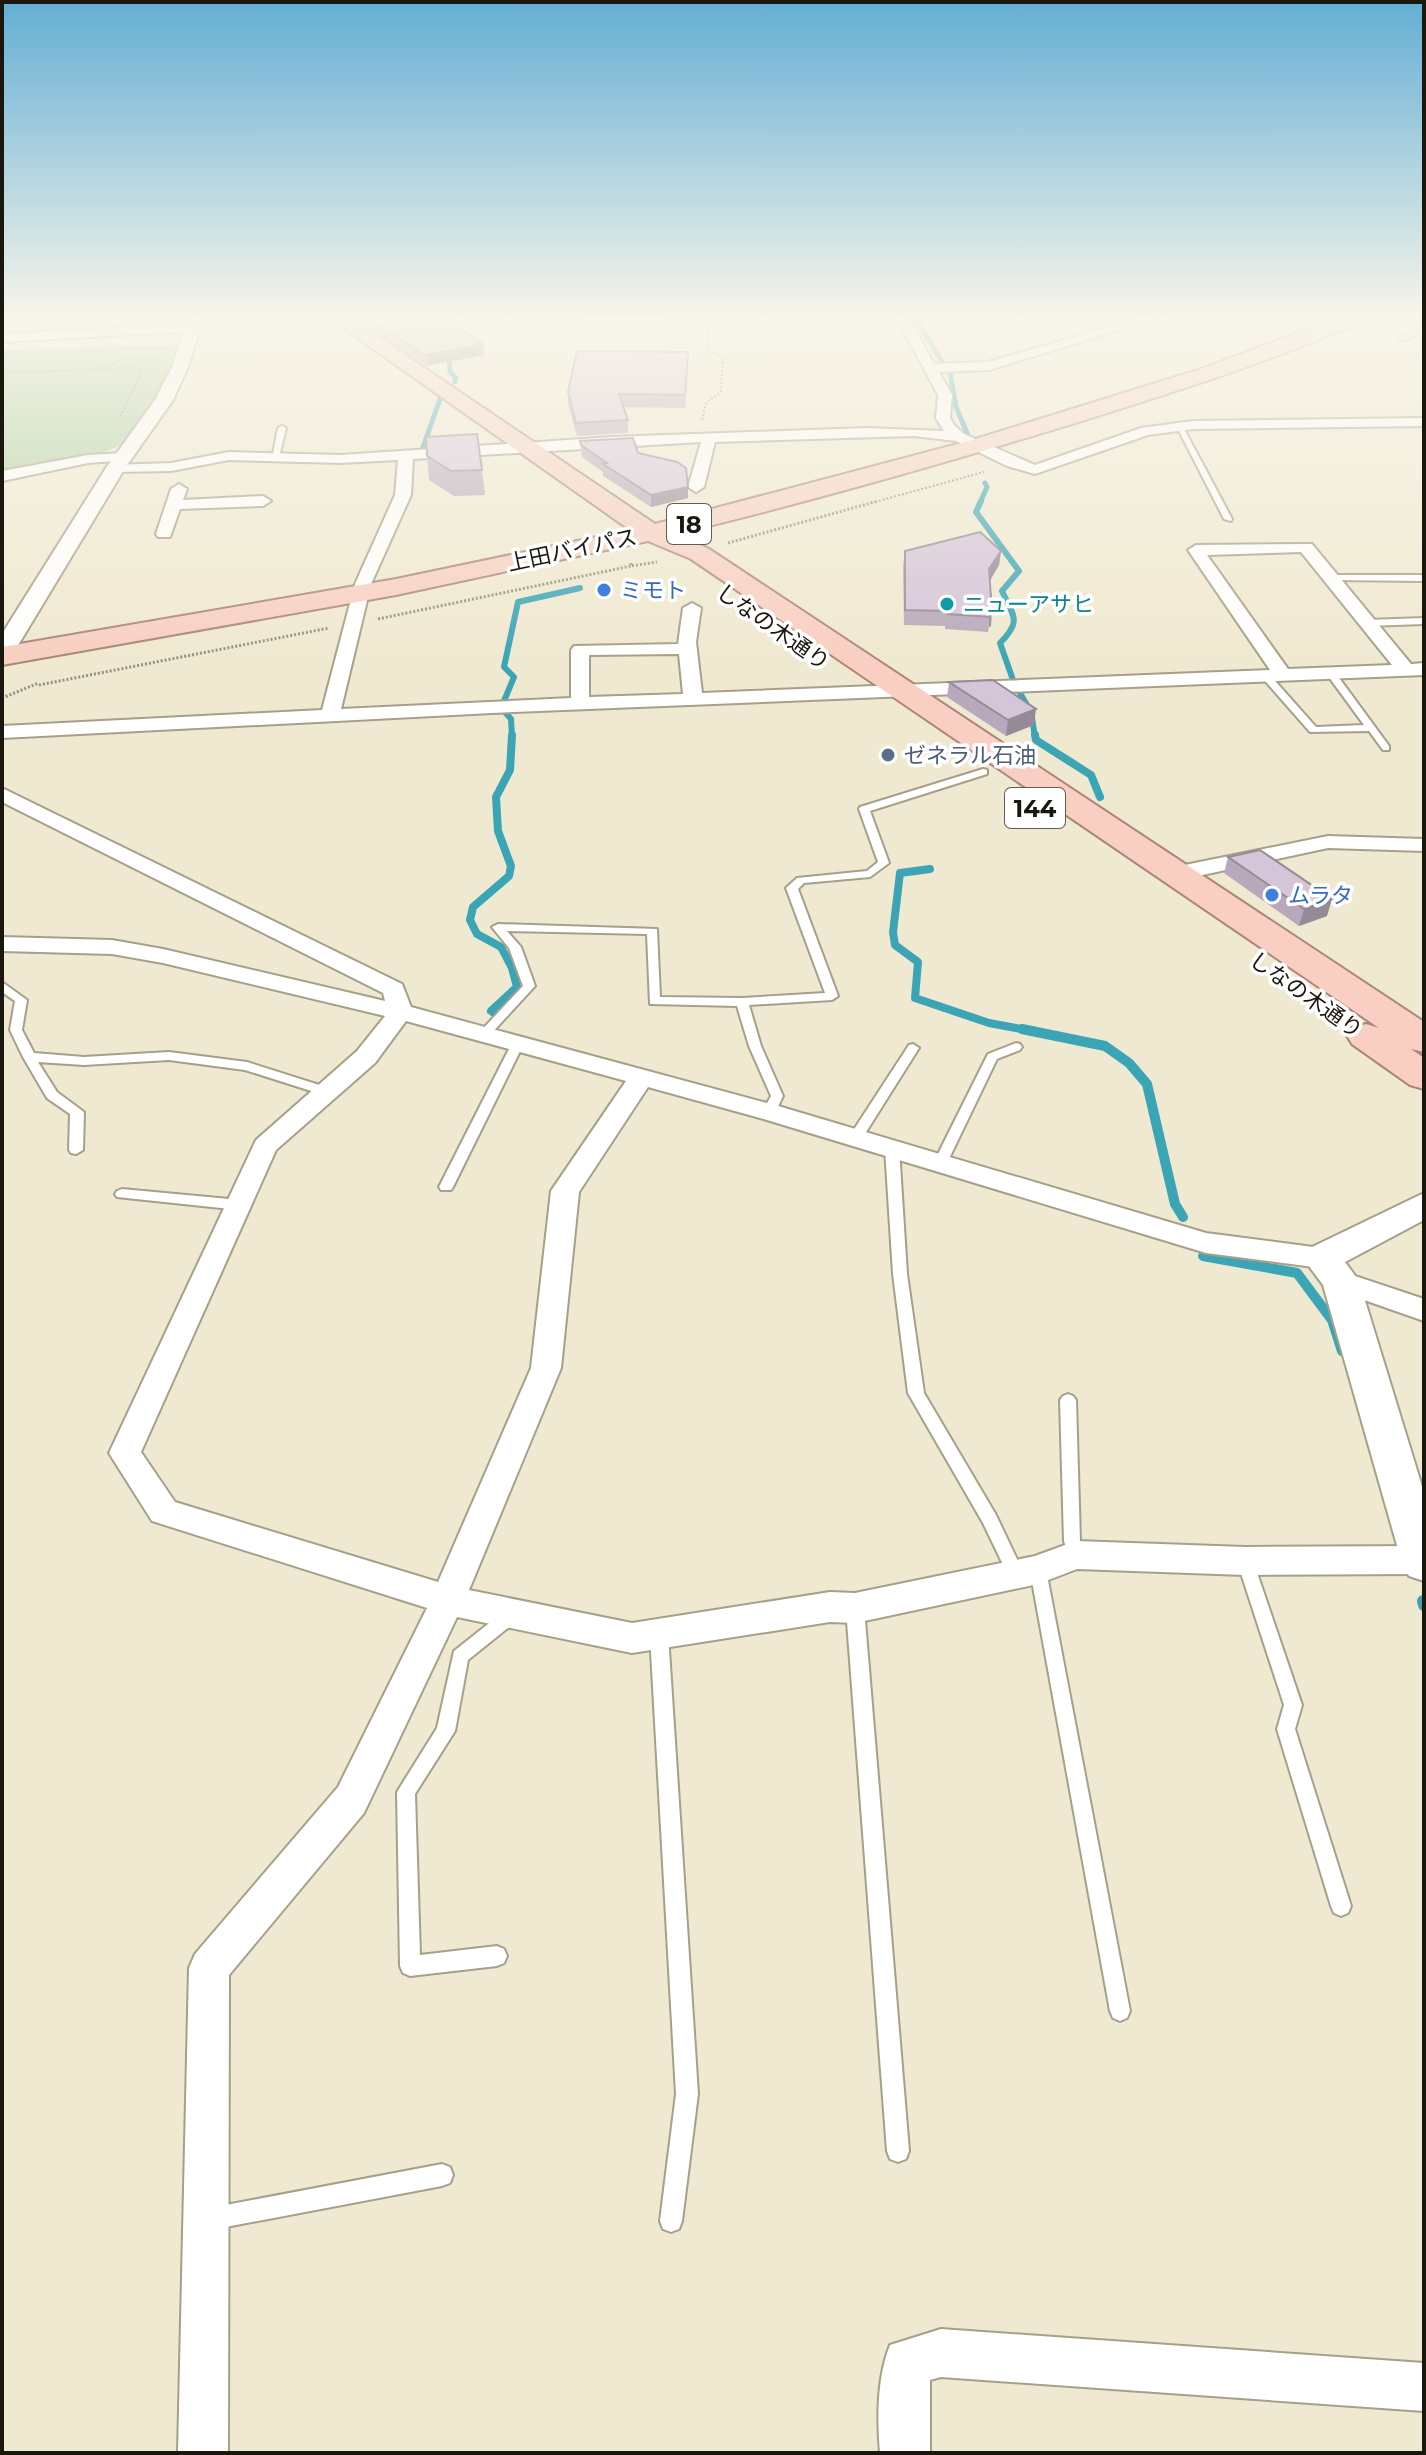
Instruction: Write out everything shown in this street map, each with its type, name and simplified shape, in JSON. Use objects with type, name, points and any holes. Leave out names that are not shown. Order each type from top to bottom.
[{"type":"highway","name":"144","points":[[504,432],[652,533]]},
{"type":"highway","name":"上田バイパス","points":[[2,654],[362,593],[652,533],[850,483],[1004,432]]},
{"type":"highway","name":"しなの木通り","points":[[652,533],[700,554],[1424,1040]]},
{"type":"highway","name":"しなの木通り","points":[[652,533],[674,558],[1424,1076]]},
{"type":"street","points":[[2,654],[142,432]]},
{"type":"street","points":[[174,505],[268,485],[340,459],[406,453],[524,445],[914,432],[968,442],[1012,463],[1035,470],[1144,432]]},
{"type":"street","points":[[957,432],[968,442]]},
{"type":"street","points":[[696,487],[709,438]]},
{"type":"street","points":[[330,715],[362,593],[376,551],[403,495],[406,453]]},
{"type":"street","points":[[2,476],[88,459],[185,465],[229,456],[268,485]]},
{"type":"street","points":[[164,534],[185,465]]},
{"type":"street","points":[[1274,675],[1196,550],[1306,547],[1367,623],[1414,669]]},
{"type":"street","points":[[692,608],[686,627],[686,649],[693,699]]},
{"type":"street","points":[[580,703],[580,650],[686,649]]},
{"type":"street","points":[[2,732],[580,703],[1414,669]]},
{"type":"street","points":[[2,794],[394,989],[400,1012]]},
{"type":"street","points":[[1175,874],[1328,842],[1424,845]]},
{"type":"street","points":[[2,944],[112,947],[400,1012],[769,1112],[1206,1243],[1331,1270],[1424,1310]]},
{"type":"street","points":[[400,1012],[366,1057],[265,1146],[125,1453],[164,1512],[448,1600],[632,1638],[830,1607],[855,1608],[1027,1572],[1076,1555],[1245,1561],[1424,1561],[1331,1270]]},
{"type":"street","points":[[203,2453],[209,1968],[351,1800],[448,1600],[546,1368],[565,1191],[643,1076]]},
{"type":"street","points":[[1331,1270],[1424,1205]]},
{"type":"street","points":[[905,2453],[903,2434],[907,2362],[941,2353],[1424,2387]]},
{"type":"lane","points":[[268,485],[281,432]]},
{"type":"lane","points":[[1181,432],[1228,519]]},
{"type":"lane","points":[[1331,578],[1424,578]]},
{"type":"lane","points":[[1367,623],[1424,621]]},
{"type":"lane","points":[[1331,673],[1386,748]]},
{"type":"lane","points":[[1274,675],[1313,730],[1371,728]]},
{"type":"lane","points":[[484,1034],[529,986],[515,947],[498,927],[653,931],[654,1001],[742,1002],[832,996],[792,888],[801,880],[870,874],[884,863],[864,809],[983,772]]},
{"type":"lane","points":[[2,986],[21,1000],[16,1030],[29,1057],[52,1095],[77,1112],[76,1150]]},
{"type":"lane","points":[[742,1002],[755,1046],[777,1096],[769,1112]]},
{"type":"lane","points":[[2,1037],[16,1030]]},
{"type":"lane","points":[[446,1187],[518,1043]]},
{"type":"lane","points":[[940,1164],[992,1057],[1016,1047]]},
{"type":"lane","points":[[856,1137],[913,1048]]},
{"type":"lane","points":[[29,1057],[84,1061],[169,1056],[247,1066],[327,1092]]},
{"type":"lane","points":[[892,1148],[900,1274],[916,1393],[990,1520],[1027,1572],[1120,2011]]},
{"type":"lane","points":[[122,1194],[240,1205]]},
{"type":"lane","points":[[1068,1400],[1072,1541],[1076,1555]]},
{"type":"lane","points":[[1245,1561],[1293,1705],[1286,1729],[1341,1906]]},
{"type":"lane","points":[[855,1608],[898,2151]]},
{"type":"lane","points":[[497,1956],[410,1966],[406,1792],[446,1731],[460,1656],[513,1613]]},
{"type":"lane","points":[[659,1634],[687,2094],[671,2221]]},
{"type":"lane","points":[[206,2220],[442,2175]]},
{"type":"path","points":[[705,432],[709,438]]},
{"type":"path","points":[[725,544],[1012,463]]},
{"type":"path","points":[[2,698],[39,685],[37,673]]},
{"type":"green space","points":[[2,432],[136,432],[120,446],[106,451],[2,471]]},
{"type":"building","points":[[477,434],[482,470],[451,471],[427,456],[426,437]]},
{"type":"building","points":[[633,438],[638,453],[677,462],[686,468],[688,487],[651,495],[603,464],[607,463],[581,445],[580,441]]},
{"type":"building","name":"ニューアサヒ","points":[[980,532],[1001,551],[989,569],[990,617],[905,610],[905,551]]},
{"type":"building","points":[[993,680],[1036,709],[1008,720],[949,682]]},
{"type":"building","points":[[1260,850],[1332,899],[1304,909],[1228,857]]},
{"type":"waterway","points":[[422,450],[429,432]]},
{"type":"waterway","points":[[980,503],[987,487],[985,483]]},
{"type":"waterway","points":[[981,501],[976,512],[1019,571],[1002,591],[1014,618],[1011,629],[1000,643],[1013,680]]},
{"type":"waterway","points":[[504,701],[514,677],[504,667],[518,602],[580,588]]},
{"type":"waterway","points":[[1017,688],[1031,712],[1035,737]]},
{"type":"waterway","points":[[504,711],[511,719],[512,736]]},
{"type":"waterway","points":[[1035,735],[1036,740],[1091,775],[1100,797]]},
{"type":"waterway","points":[[497,1015],[491,1011],[517,987],[512,968],[501,947],[477,934],[470,920],[473,907],[509,876],[511,866],[498,831],[496,797],[510,770],[512,736]]},
{"type":"waterway","points":[[930,869],[900,873],[893,932],[895,945],[918,962],[915,998],[989,1023],[1029,1031]]},
{"type":"waterway","points":[[1022,1029],[1029,1031]]},
{"type":"waterway","points":[[1029,1031],[1105,1046],[1129,1063],[1147,1084],[1175,1204],[1183,1217]]},
{"type":"waterway","points":[[1203,1256],[1297,1273],[1332,1320],[1342,1351]]},
{"type":"waterway","points":[[1423,1601],[1424,1605]]},
{"type":"place","name":"ミモト","points":[[604,590]]},
{"type":"place","name":"ニューアサヒ","points":[[947,604]]},
{"type":"place","name":"ゼネラル石油","points":[[888,755]]},
{"type":"place","name":"ムラタ","points":[[1272,895]]}]
